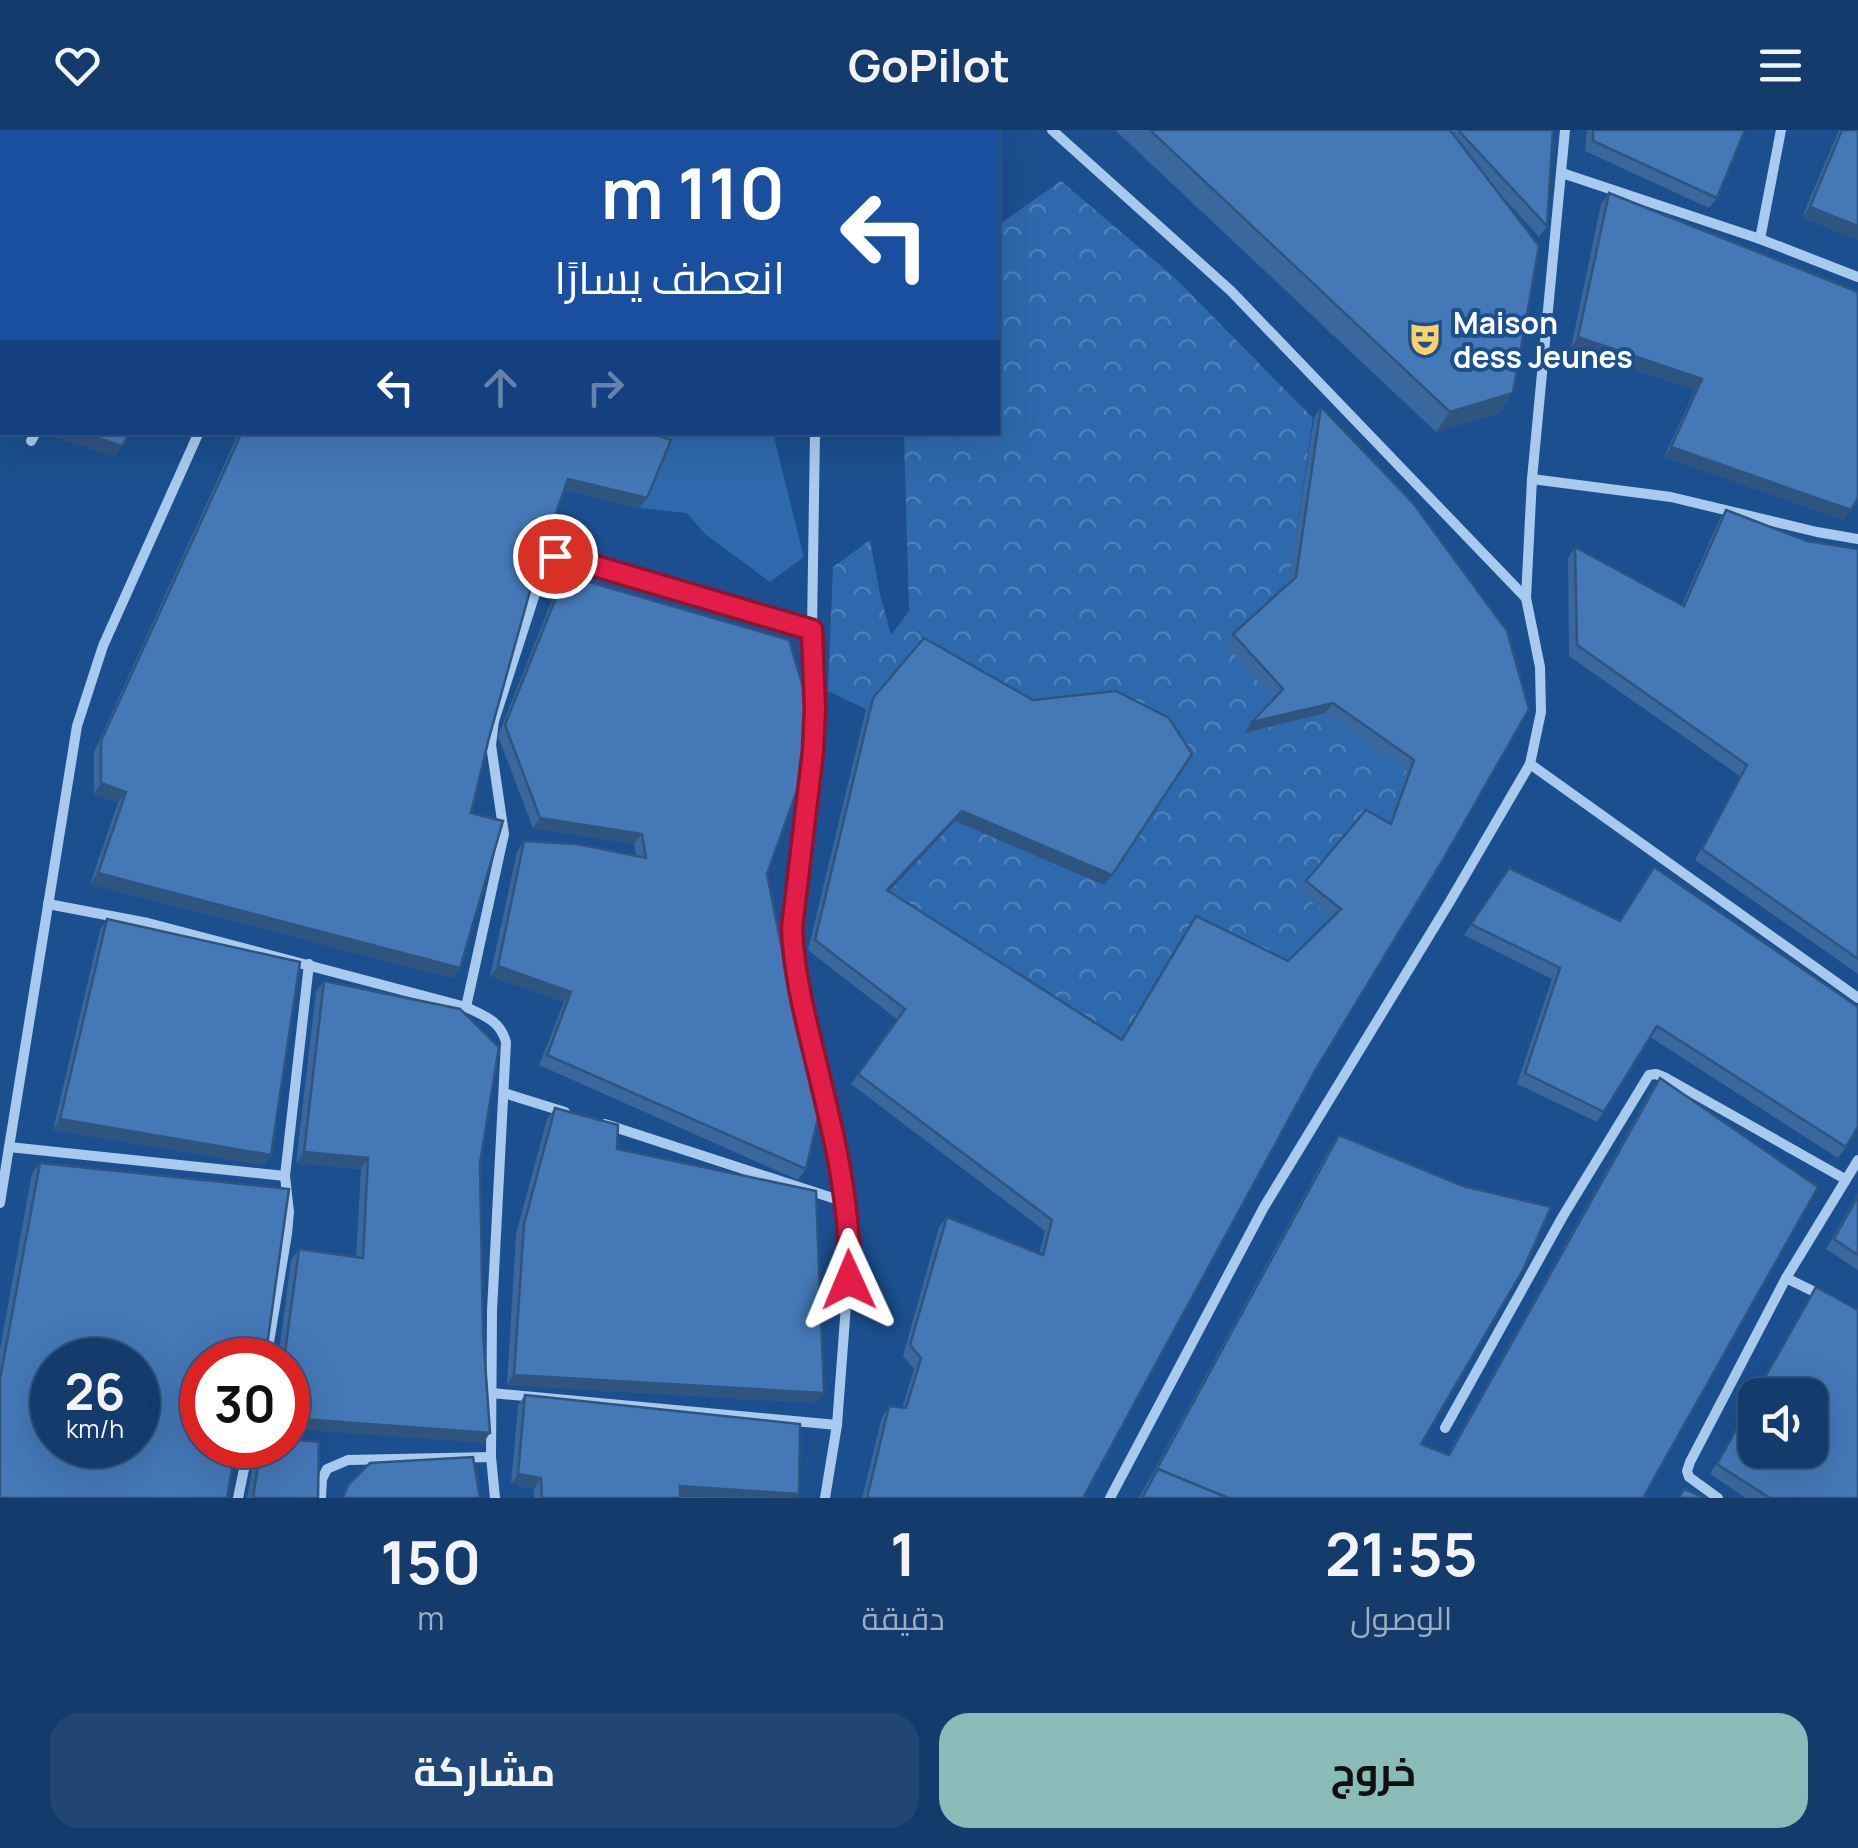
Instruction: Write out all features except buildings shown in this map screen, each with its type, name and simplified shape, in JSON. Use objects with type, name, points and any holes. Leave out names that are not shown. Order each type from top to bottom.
[{"type":"street","points":[[1052,130],[1231,290],[1526,598]]},
{"type":"street","points":[[1110,1498],[1264,1207],[1530,764],[1540,712],[1540,667],[1526,598],[1532,478],[1566,130]]},
{"type":"street","points":[[1760,239],[1781,130]]},
{"type":"street","points":[[1562,174],[1760,239],[1858,278]]},
{"type":"street","points":[[0,1203],[77,726],[103,646],[198,435]]},
{"type":"street","points":[[814,435],[815,709],[792,928],[796,978],[827,1104],[850,1252],[838,1425],[825,1498]]},
{"type":"street","points":[[1532,478],[1671,498],[1858,539]]},
{"type":"street","points":[[466,1006],[504,834],[491,745],[494,721],[548,561],[555,556],[565,557],[812,630]]},
{"type":"street","points":[[1530,764],[1858,998]]},
{"type":"street","points":[[48,904],[309,964],[466,1006],[496,1022],[506,1042],[492,1310],[491,1458],[495,1498]]},
{"type":"street","points":[[269,1338],[289,1212],[285,1176],[309,964]]},
{"type":"street","points":[[1445,1428],[1563,1216],[1649,1074],[1666,1078],[1846,1179]]},
{"type":"street","points":[[504,1093],[573,1114]]},
{"type":"street","points":[[590,1120],[845,1202]]},
{"type":"street","points":[[9,1147],[285,1176]]},
{"type":"street","points":[[1718,1498],[1687,1471],[1786,1278],[1858,1160]]},
{"type":"street","points":[[1786,1278],[1840,1304]]},
{"type":"street","points":[[492,1392],[838,1425]]},
{"type":"street","points":[[321,1498],[327,1470],[348,1460],[491,1458]]},
{"type":"street","points":[[238,1498],[244,1468]]},
{"type":"green space","points":[[1061,181],[1174,277],[1313,418],[1275,700],[1246,732],[1325,713],[1407,770],[1384,834],[1334,919],[1280,971],[1114,1051],[880,901],[955,821],[1105,885],[1025,711],[917,649],[866,709],[828,691],[833,567],[870,540],[891,635],[909,611],[904,435],[1000,435],[1000,224]]},
{"type":"green space","points":[[610,435],[774,435],[804,557],[770,582],[705,534],[687,513],[639,508],[663,451]]},
{"type":"place","name":"Maison dess Jeunes","points":[[1425,339]]},
{"type":"route","points":[[555,556],[812,630],[813,751],[792,928],[793,949],[845,1202],[849,1280]]}]
